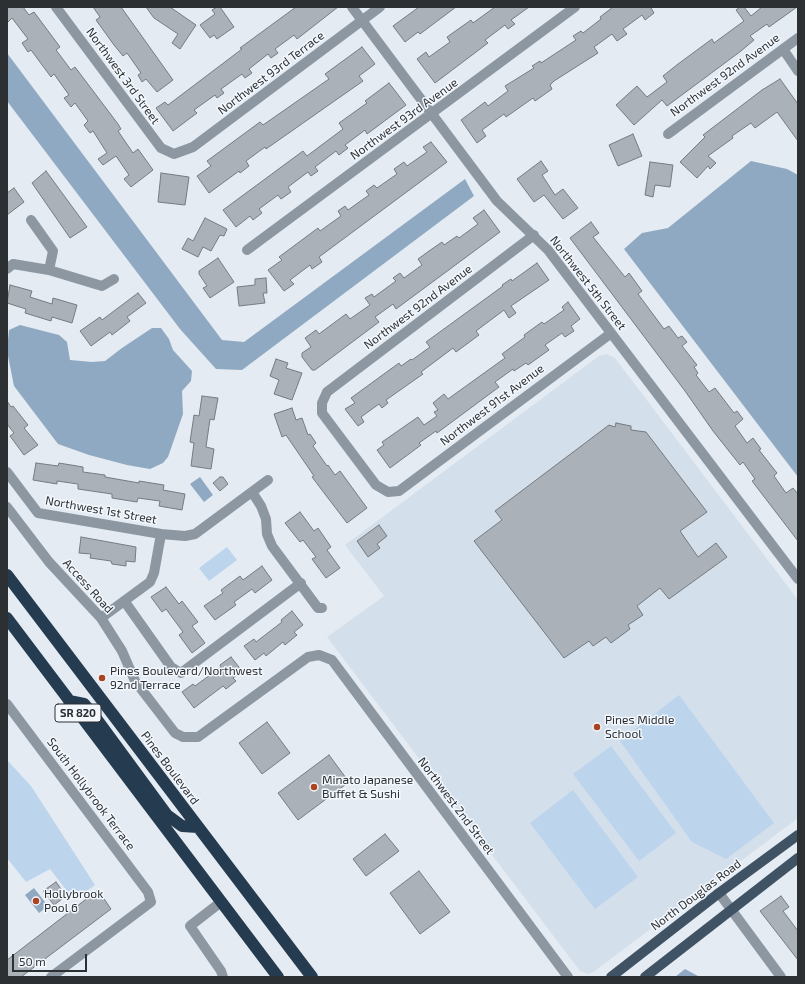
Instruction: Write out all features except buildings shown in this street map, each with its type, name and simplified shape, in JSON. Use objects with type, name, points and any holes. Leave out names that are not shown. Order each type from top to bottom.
[{"type":"highway","name":"Pines Boulevard","points":[[7,576],[312,977]]},
{"type":"highway","name":"SR 820","points":[[7,618],[278,977]]},
{"type":"highway","points":[[69,701],[84,704],[167,815],[182,826],[198,827]]},
{"type":"main road","name":"North Douglas Road","points":[[611,977],[719,893],[798,836]]},
{"type":"main road","points":[[645,977],[730,909],[798,858]]},
{"type":"street","name":"Northwest 3rd Street","points":[[56,7],[161,148],[174,154]]},
{"type":"street","name":"Northwest 5th Street","points":[[352,7],[497,201],[548,250],[610,334],[798,579]]},
{"type":"street","name":"Northwest 93rd Terrace","points":[[174,154],[193,147],[380,7]]},
{"type":"street","name":"Northwest 93rd Avenue","points":[[247,250],[433,114],[575,7]]},
{"type":"street","name":"Northwest 92nd Avenue","points":[[668,134],[798,38]]},
{"type":"street","points":[[783,49],[798,71]]},
{"type":"street","points":[[31,220],[53,251],[49,270]]},
{"type":"street","name":"Northwest 92nd Avenue","points":[[388,492],[376,485],[322,413],[322,403],[327,392],[534,235]]},
{"type":"street","points":[[7,269],[13,264],[49,270],[102,286],[114,279]]},
{"type":"street","name":"Northwest 91st Avenue","points":[[388,492],[399,491],[610,334]]},
{"type":"street","name":"Northwest 1st Street","points":[[7,472],[38,513],[162,534]]},
{"type":"street","points":[[101,618],[125,602],[150,582],[154,574],[162,534],[185,536],[195,534],[268,480]]},
{"type":"street","points":[[252,492],[261,506],[266,519],[267,534],[272,546],[318,608],[322,608]]},
{"type":"street","name":"Access Road","points":[[7,507],[49,562],[101,618],[122,651],[139,686],[175,733],[188,738],[198,737],[308,657],[319,655]]},
{"type":"street","points":[[125,602],[171,667],[181,673],[301,584]]},
{"type":"street","name":"Northwest 2nd Street","points":[[319,655],[332,660],[568,977]]},
{"type":"street","name":"South Hollybrook Terrace","points":[[7,704],[148,892],[151,902],[51,977]]},
{"type":"street","points":[[719,893],[781,977]]},
{"type":"street","points":[[221,902],[190,926],[221,971],[223,977]]},
{"type":"shaded area","points":[[7,53],[222,340],[244,342],[465,179],[474,196],[242,370],[216,369],[180,329],[7,101]]},
{"type":"shaded area","points":[[751,161],[787,169],[798,175],[798,477],[624,249],[642,233],[668,228]]},
{"type":"shaded area","points":[[20,325],[59,335],[67,342],[70,360],[92,362],[105,361],[152,328],[161,328],[169,339],[173,350],[192,371],[191,381],[182,391],[183,414],[168,457],[163,463],[150,469],[127,465],[89,455],[58,444],[14,386],[7,351],[9,330]]},
{"type":"shaded area","name":"Pines Middle School","points":[[607,354],[615,358],[798,600],[798,818],[592,973],[588,974],[580,971],[327,637],[384,596],[345,545],[599,356]]},
{"type":"shaded area","points":[[200,477],[213,495],[204,502],[190,484]]},
{"type":"shaded area","points":[[227,547],[237,560],[209,581],[199,568]]},
{"type":"shaded area","points":[[679,695],[774,823],[726,859],[692,842],[620,741]]},
{"type":"shaded area","points":[[611,746],[676,833],[639,861],[573,774]]},
{"type":"shaded area","points":[[7,760],[31,786],[95,885],[74,900],[50,869],[26,882],[7,858]]},
{"type":"shaded area","points":[[573,790],[638,877],[595,909],[530,823]]},
{"type":"shaded area","name":"Hollybrook Pool 6","points":[[34,888],[48,906],[39,913],[25,895]]},
{"type":"shaded area","points":[[685,969],[698,976],[699,977],[675,977]]},
{"type":"place","name":"Pines Boulevard/Northwest 92nd Terrace","points":[[102,678]]},
{"type":"place","name":"Pines Middle School","points":[[597,727]]},
{"type":"place","name":"Minato Japanese Buffet & Sushi","points":[[314,787]]},
{"type":"place","name":"Hollybrook Pool 6","points":[[36,901]]}]
